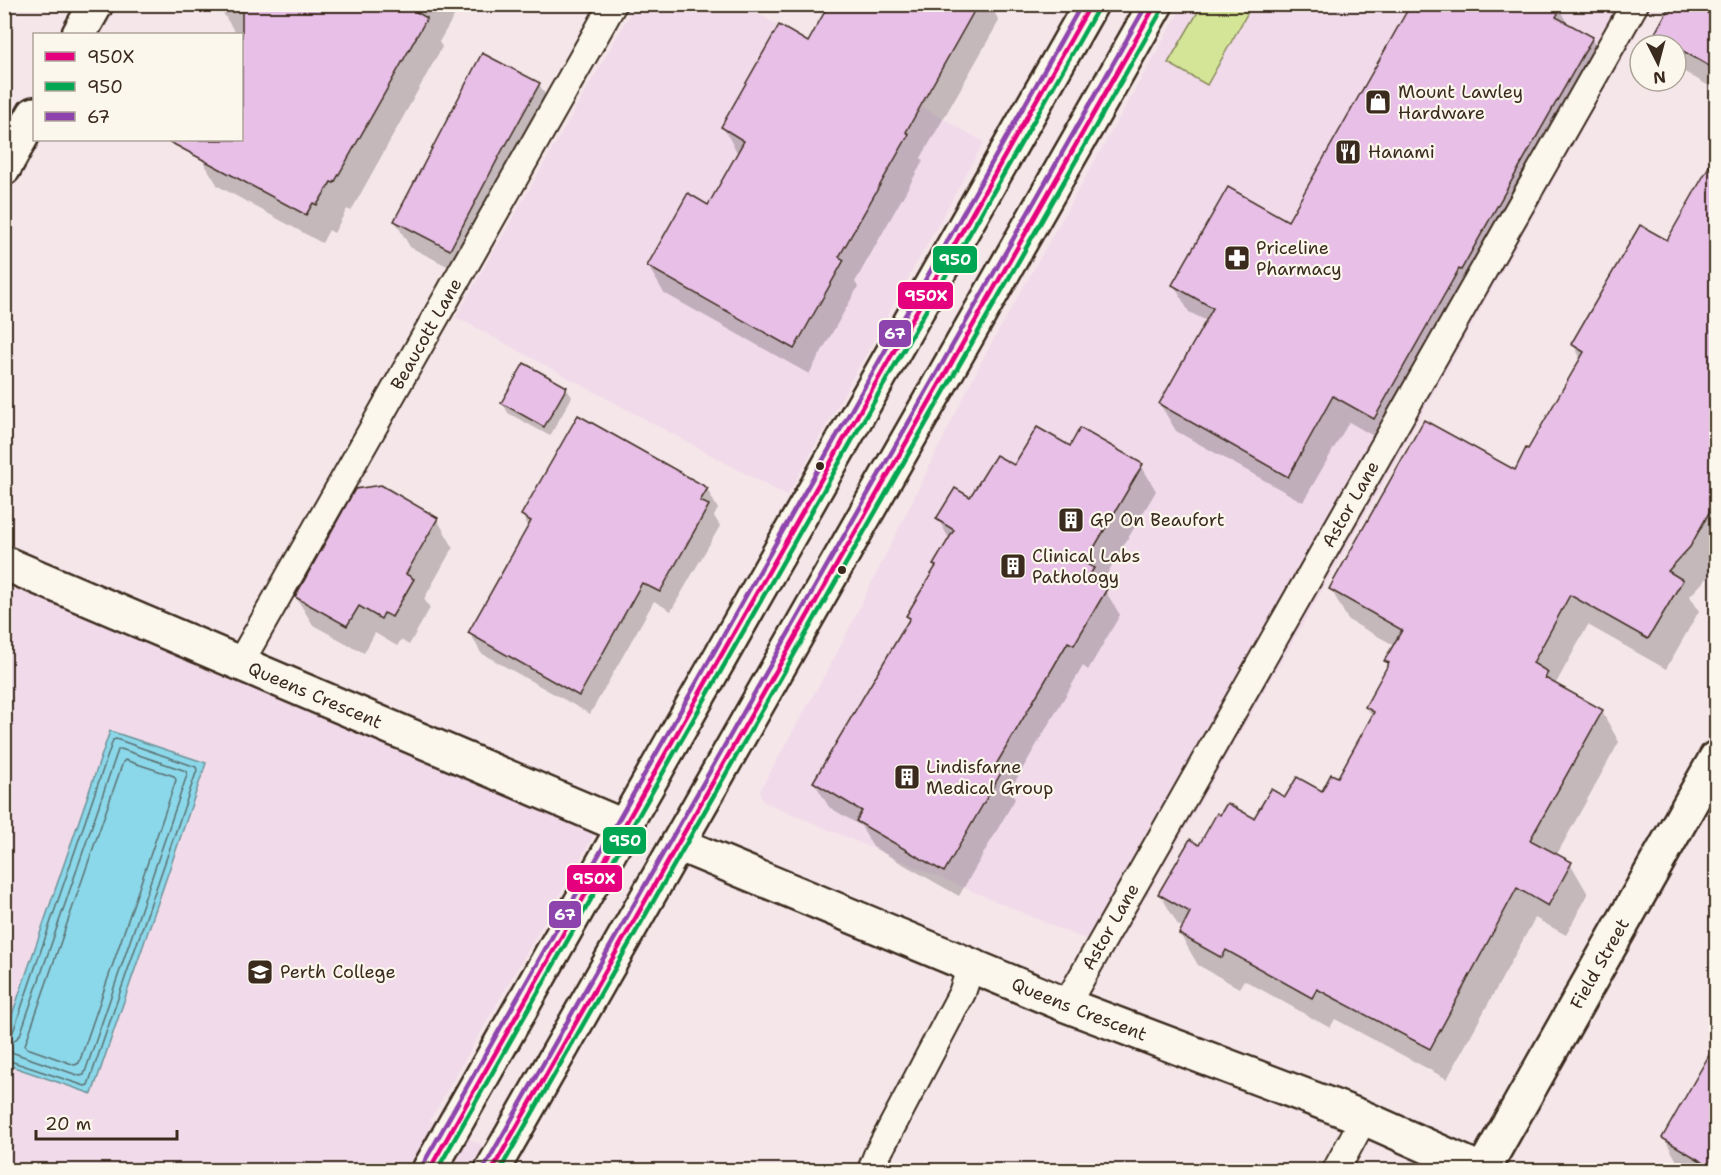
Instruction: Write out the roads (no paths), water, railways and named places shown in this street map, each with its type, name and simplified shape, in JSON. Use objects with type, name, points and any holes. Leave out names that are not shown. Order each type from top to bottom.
[{"type":"main road","points":[[80,33],[96,4]]},
{"type":"main road","points":[[429,1170],[626,827],[932,281],[1091,4]]},
{"type":"main road","points":[[492,1170],[1156,4]]},
{"type":"main road","points":[[4,168],[33,116]]},
{"type":"main road","name":"Queens Crescent","points":[[4,562],[626,827]]},
{"type":"main road","name":"Field Street","points":[[1482,1170],[1716,758]]},
{"type":"main road","name":"Queens Crescent","points":[[678,844],[1066,1005],[1364,1118],[1482,1170]]},
{"type":"lane","name":"Beaucott Lane","points":[[240,663],[613,4]]},
{"type":"lane","name":"Astor Lane","points":[[1066,1005],[1635,4]]},
{"type":"lane","points":[[871,1170],[962,993],[971,966]]},
{"type":"lane","points":[[1336,1170],[1364,1118]]},
{"type":"water","points":[[110,731],[206,763],[92,1094],[5,1064],[4,1038]]},
{"type":"place","name":"Mount Lawley Hardware","points":[[1378,102]]},
{"type":"place","name":"Hanami","points":[[1348,152]]},
{"type":"place","name":"Priceline Pharmacy","points":[[1237,258]]},
{"type":"place","name":"GP On Beaufort","points":[[1071,520]]},
{"type":"place","name":"Clinical Labs Pathology","points":[[1013,566]]},
{"type":"place","name":"Lindisfarne Medical Group","points":[[907,777]]},
{"type":"place","name":"Perth College","points":[[260,972]]}]
